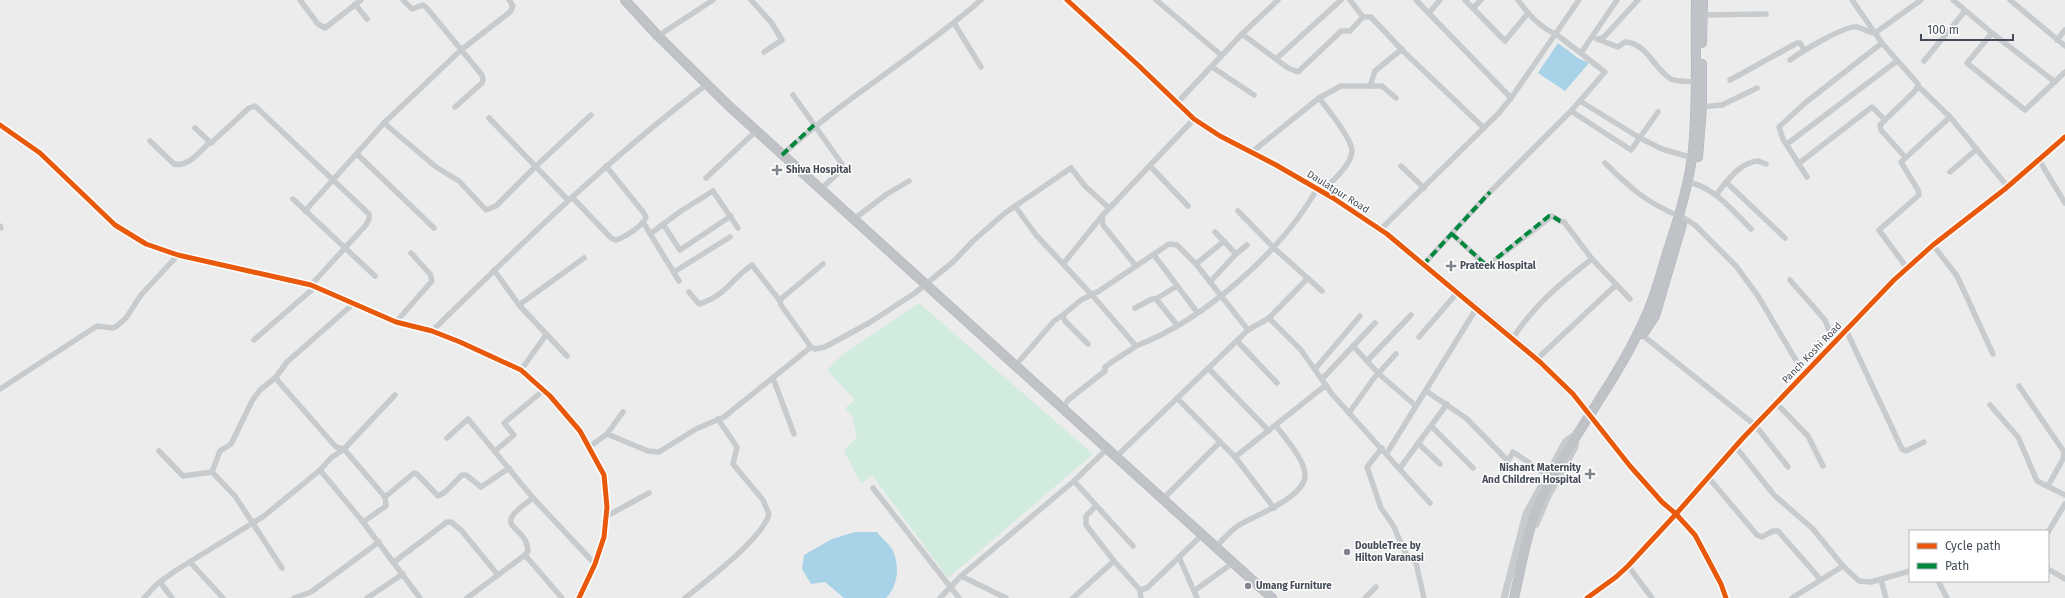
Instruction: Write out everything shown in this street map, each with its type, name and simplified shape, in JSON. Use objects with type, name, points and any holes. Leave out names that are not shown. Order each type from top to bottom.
[{"type":"highway","points":[[625,0],[706,85],[820,190],[1117,456],[1272,598]]},
{"type":"highway","points":[[1514,598],[1528,536],[1536,512],[1577,433],[1641,334],[1692,182],[1699,107],[1699,14],[1696,0]]},
{"type":"highway","points":[[1699,107],[1696,82],[1699,14],[1703,0]]},
{"type":"highway","points":[[1681,217],[1694,158]]},
{"type":"street","points":[[300,0],[318,24],[325,28],[361,0]]},
{"type":"street","points":[[402,0],[412,9],[423,5],[426,7],[483,79],[476,89],[455,107]]},
{"type":"street","points":[[306,210],[384,122],[461,50],[510,12],[513,6],[509,0]]},
{"type":"street","points":[[658,36],[713,0]]},
{"type":"street","points":[[751,0],[771,22],[782,40],[764,52]]},
{"type":"street","points":[[782,155],[814,125],[923,48],[981,0]]},
{"type":"street","name":"Daulatpur Road","points":[[1067,0],[1194,119],[1319,190],[1380,230],[1538,359],[1573,394],[1590,414]]},
{"type":"street","points":[[1156,0],[1221,56]]},
{"type":"street","points":[[1276,60],[1341,0]]},
{"type":"street","points":[[1350,0],[1364,17]]},
{"type":"street","points":[[1416,0],[1511,98]]},
{"type":"street","points":[[1429,13],[1440,0]]},
{"type":"street","points":[[1465,0],[1505,41],[1528,13]]},
{"type":"street","points":[[1473,8],[1481,0]]},
{"type":"street","points":[[1423,265],[1490,192],[1580,102],[1605,72],[1556,34],[1547,31],[1528,13],[1518,0]]},
{"type":"street","points":[[1380,230],[1484,128],[1511,98],[1579,0]]},
{"type":"street","points":[[1581,53],[1595,38],[1618,0]]},
{"type":"street","points":[[1595,38],[1604,37],[1638,0]]},
{"type":"street","points":[[1852,0],[1882,43],[1897,61],[1917,82],[1918,86],[1950,117],[2008,187]]},
{"type":"street","points":[[1875,33],[1922,0]]},
{"type":"street","points":[[1953,0],[1992,33],[2055,82]]},
{"type":"street","points":[[2010,0],[2065,46]]},
{"type":"street","points":[[1177,103],[1274,1]]},
{"type":"street","points":[[355,4],[367,19]]},
{"type":"street","points":[[1924,61],[1965,11]]},
{"type":"street","points":[[1699,14],[1766,14]]},
{"type":"street","points":[[1242,34],[1276,60],[1295,72],[1302,71],[1338,34],[1350,31],[1364,17],[1371,17],[1484,128]]},
{"type":"street","points":[[954,23],[981,67]]},
{"type":"street","points":[[1790,60],[1804,49],[1854,27],[1875,33]]},
{"type":"street","points":[[2057,40],[2065,30]]},
{"type":"street","points":[[1992,33],[1967,63],[2025,110],[2065,72]]},
{"type":"street","points":[[1595,38],[1618,47],[1625,42],[1634,44],[1643,50],[1671,79],[1696,82]]},
{"type":"street","points":[[1730,80],[1797,43],[1800,43],[1804,49]]},
{"type":"street","points":[[1807,177],[1779,130],[1780,126],[1805,103],[1882,43]]},
{"type":"street","points":[[1370,86],[1375,71],[1402,49]]},
{"type":"street","points":[[1787,144],[1897,61]]},
{"type":"street","points":[[1212,67],[1254,95]]},
{"type":"street","points":[[432,331],[494,270],[606,166],[652,127],[706,85]]},
{"type":"street","points":[[1252,152],[1319,98],[1341,86],[1382,86],[1396,98]]},
{"type":"street","points":[[1905,157],[1880,128],[1884,119],[1918,86]]},
{"type":"street","points":[[1699,107],[1722,105],[1757,88]]},
{"type":"street","points":[[793,95],[842,164],[840,171],[820,190]]},
{"type":"street","points":[[1063,408],[1068,400],[1105,371],[1105,367],[1119,356],[1124,355],[1136,346],[1165,334],[1221,295],[1274,248],[1319,190],[1341,171],[1352,151],[1351,144],[1319,98]]},
{"type":"street","points":[[1580,102],[1640,138],[1662,149],[1694,158]]},
{"type":"street","points":[[150,142],[174,164],[179,165],[188,162],[209,143],[214,142],[250,108],[255,106],[369,214],[369,219],[366,225],[313,286],[254,340]]},
{"type":"street","points":[[1798,164],[1872,107],[1884,119]]},
{"type":"street","points":[[1571,111],[1631,150],[1658,112]]},
{"type":"street","points":[[384,122],[436,167],[459,181],[486,210],[496,206],[591,115]]},
{"type":"street","points":[[1907,268],[1879,230],[1919,195],[1918,190],[1902,167],[1901,162],[1950,117]]},
{"type":"street","points":[[489,118],[535,167],[611,238],[616,240],[622,238],[643,222],[646,217],[606,166]]},
{"type":"street","points":[[1063,264],[1109,208],[1194,119]]},
{"type":"street","points":[[0,125],[40,153],[115,225],[130,236],[146,244],[178,255],[313,286],[396,322],[432,331],[502,359],[521,370],[544,390],[580,431],[604,475],[607,516],[604,537],[595,564],[579,598]]},
{"type":"street","points":[[195,128],[209,143]]},
{"type":"street","points":[[706,178],[756,131]]},
{"type":"street","name":"Panch Koshi Road","points":[[1587,598],[1616,578],[1628,566],[1676,514],[1735,446],[1907,268],[2008,187],[2065,137]]},
{"type":"street","points":[[1950,172],[1977,150]]},
{"type":"street","points":[[357,154],[434,228]]},
{"type":"street","points":[[2039,160],[2065,204]]},
{"type":"street","points":[[1716,195],[1735,172],[1753,161],[1766,164]]},
{"type":"street","points":[[1605,163],[1631,189],[1642,197],[1662,209],[1695,225],[1736,266],[1758,296],[1804,374]]},
{"type":"street","points":[[1150,166],[1188,206]]},
{"type":"street","points":[[1401,166],[1424,188]]},
{"type":"street","points":[[689,292],[699,304],[706,302],[725,291],[739,275],[752,265],[780,301],[781,306],[812,347],[819,349],[869,323],[910,297],[945,270],[973,241],[1014,206],[1071,168],[1085,186],[1109,208]]},
{"type":"street","points":[[854,219],[877,201],[909,181]]},
{"type":"street","points":[[1692,182],[1702,186],[1716,195],[1751,229]]},
{"type":"street","points":[[1726,182],[1785,238]]},
{"type":"street","points":[[650,234],[714,191],[738,228]]},
{"type":"street","points":[[293,199],[375,276]]},
{"type":"street","points":[[1014,206],[1036,235],[1092,294],[1136,346]]},
{"type":"street","points":[[1238,211],[1274,248],[1322,290]]},
{"type":"street","points":[[663,224],[680,250],[731,216]]},
{"type":"street","points":[[1102,216],[1103,225],[1136,266]]},
{"type":"street","points":[[1452,234],[1487,266],[1552,216],[1564,222],[1592,259],[1630,299]]},
{"type":"street","points":[[643,222],[679,281]]},
{"type":"street","points":[[1215,232],[1236,254]]},
{"type":"street","points":[[674,272],[730,236]]},
{"type":"street","points":[[1196,264],[1224,241]]},
{"type":"street","points":[[1015,366],[1054,321],[1074,305],[1173,243],[1178,245],[1196,264],[1248,330]]},
{"type":"street","points":[[1210,282],[1236,254],[1247,245]]},
{"type":"street","points":[[1933,246],[1957,276],[1993,354]]},
{"type":"street","points":[[396,322],[432,281],[430,274],[411,253]]},
{"type":"street","points":[[0,389],[97,326],[113,328],[117,326],[126,318],[141,295],[178,255]]},
{"type":"street","points":[[1154,255],[1197,312]]},
{"type":"street","points":[[519,305],[584,258]]},
{"type":"street","points":[[1513,338],[1530,312],[1544,298],[1592,259]]},
{"type":"street","points":[[780,301],[823,264]]},
{"type":"street","points":[[494,270],[519,305],[567,356]]},
{"type":"street","points":[[1117,456],[1238,342],[1248,330],[1269,318],[1308,278]]},
{"type":"street","points":[[1790,280],[1825,320],[1834,343]]},
{"type":"street","points":[[1538,359],[1616,285]]},
{"type":"street","points":[[1135,308],[1152,299],[1156,299],[1177,286]]},
{"type":"street","points":[[1418,337],[1457,293]]},
{"type":"street","points":[[1156,299],[1177,325]]},
{"type":"street","points":[[212,472],[220,451],[231,444],[252,401],[260,390],[276,377],[287,362],[353,304]]},
{"type":"street","points":[[1387,454],[1476,309]]},
{"type":"street","points":[[1063,315],[1066,321],[1088,344]]},
{"type":"street","points":[[1368,360],[1411,315]]},
{"type":"street","points":[[1315,369],[1360,316]]},
{"type":"street","points":[[1269,318],[1301,350],[1326,385],[1349,413],[1430,502]]},
{"type":"street","points":[[1322,379],[1375,323]]},
{"type":"street","points":[[1846,330],[1902,449],[1906,451],[1924,442]]},
{"type":"street","points":[[1641,334],[1755,425],[1788,467]]},
{"type":"street","points":[[521,370],[546,335]]},
{"type":"street","points":[[1238,342],[1278,383]]},
{"type":"street","points":[[1353,346],[1368,360],[1379,374],[1416,406]]},
{"type":"street","points":[[607,434],[648,451],[659,452],[696,429],[724,417],[812,347]]},
{"type":"street","points":[[1349,413],[1396,354]]},
{"type":"street","points":[[1209,369],[1269,431]]},
{"type":"street","points":[[276,377],[336,447],[344,449],[385,498],[386,506],[363,522]]},
{"type":"street","points":[[773,378],[794,434]]},
{"type":"street","points":[[1235,457],[1326,385]]},
{"type":"street","points":[[2019,386],[2064,452],[2063,459],[2048,486]]},
{"type":"street","points":[[495,451],[514,435],[504,423],[544,390]]},
{"type":"street","points":[[1426,391],[1466,418],[1508,461],[1513,452],[1547,475]]},
{"type":"street","points":[[144,598],[160,582],[190,562],[254,524],[320,470],[331,458],[344,449],[395,395]]},
{"type":"street","points":[[1177,398],[1235,457],[1274,508]]},
{"type":"street","points":[[1776,403],[1808,436],[1823,466]]},
{"type":"street","points":[[1400,468],[1447,404]]},
{"type":"street","points":[[1990,405],[2021,442],[2036,479],[2065,495]]},
{"type":"street","points":[[589,447],[607,434],[623,412]]},
{"type":"street","points":[[1590,414],[1630,466],[1695,536],[1721,584],[1726,598]]},
{"type":"street","points":[[685,598],[749,543],[761,529],[769,514],[763,500],[733,464],[737,447],[718,419]]},
{"type":"street","points":[[446,438],[468,420],[533,498],[595,564]]},
{"type":"street","points":[[1216,546],[1237,527],[1274,508],[1300,488],[1306,476],[1298,455],[1276,426]]},
{"type":"street","points":[[1431,426],[1473,468]]},
{"type":"street","points":[[1504,598],[1526,514],[1566,441],[1577,433]]},
{"type":"street","points":[[1518,598],[1536,522],[1548,496],[1575,447],[1577,433]]},
{"type":"street","points":[[1163,499],[1220,442]]},
{"type":"street","points":[[1418,443],[1440,464]]},
{"type":"street","points":[[1735,446],[1774,495],[1813,529],[1843,566],[1863,582],[1881,580],[1909,571]]},
{"type":"street","points":[[940,598],[961,576],[1074,481],[1108,448]]},
{"type":"street","points":[[1382,448],[1367,467],[1381,508],[1393,525],[1406,554],[1416,563],[1424,598]]},
{"type":"street","points":[[159,451],[183,476],[212,472]]},
{"type":"street","points":[[385,498],[414,473],[417,474],[438,496],[445,492],[462,475],[466,474],[481,487],[509,468]]},
{"type":"street","points":[[320,470],[379,542],[420,598]]},
{"type":"street","points":[[212,472],[235,496],[282,568]]},
{"type":"street","points":[[1708,477],[1757,535],[1762,537],[1772,531],[1778,531],[1821,580]]},
{"type":"street","points":[[1074,481],[1096,506],[1104,512],[1133,546]]},
{"type":"street","points":[[873,488],[949,588],[959,598]]},
{"type":"street","points":[[607,516],[649,493]]},
{"type":"street","points":[[467,598],[526,555],[528,551],[527,544],[512,524],[511,519],[516,510],[533,498]]},
{"type":"street","points":[[2049,530],[2065,504]]},
{"type":"street","points":[[1096,506],[1086,516],[1086,525],[1114,561],[1140,590],[1141,598]]},
{"type":"street","points":[[394,562],[447,522],[451,522],[461,530],[498,575]]},
{"type":"street","points":[[1140,590],[1147,588],[1203,534]]},
{"type":"street","points":[[294,598],[311,592],[379,542]]},
{"type":"street","points":[[526,555],[562,598]]},
{"type":"street","points":[[1179,557],[1197,598]]},
{"type":"street","points":[[1073,598],[1114,561]]},
{"type":"street","points":[[190,562],[223,598]]},
{"type":"street","points":[[1194,591],[1234,562]]},
{"type":"street","points":[[1628,566],[1652,598]]},
{"type":"street","points":[[1792,598],[1843,566]]},
{"type":"street","points":[[2049,570],[2065,579]]},
{"type":"street","points":[[367,598],[403,574]]},
{"type":"street","points":[[961,576],[1006,598]]},
{"type":"street","points":[[1881,580],[1886,598]]},
{"type":"street","points":[[160,582],[172,598]]},
{"type":"street","points":[[1939,582],[1948,598]]},
{"type":"street","points":[[1365,598],[1376,587]]},
{"type":"street","points":[[311,592],[316,598]]},
{"type":"green space","points":[[919,303],[1093,454],[948,578],[872,475],[861,484],[844,451],[857,437],[852,416],[845,408],[855,400],[827,370],[842,355]]},
{"type":"water","points":[[1558,43],[1578,58],[1589,63],[1565,91],[1538,73]]},
{"type":"water","points":[[855,532],[877,532],[893,551],[897,563],[897,576],[893,588],[886,598],[844,598],[825,582],[811,584],[802,569],[804,555],[832,539]]},
{"type":"marked path","points":[[782,155],[814,125]]},
{"type":"marked path","points":[[1423,265],[1490,192]]},
{"type":"marked path","points":[[1452,234],[1487,266],[1549,216],[1564,222]]},
{"type":"cycle path","points":[[1067,0],[1194,119],[1220,136],[1276,165],[1333,198],[1387,234],[1540,362],[1573,394],[1630,466],[1662,502],[1676,514],[1695,535],[1721,584],[1726,598]]},
{"type":"cycle path","points":[[0,125],[40,153],[115,225],[146,244],[178,255],[311,285],[396,322],[432,331],[460,342],[521,370],[550,396],[580,431],[604,475],[607,507],[604,537],[595,564],[579,598]]},
{"type":"cycle path","points":[[1587,598],[1616,577],[1628,566],[1742,439],[1894,280],[1933,245],[2005,189],[2065,137]]},
{"type":"place","name":"Shiva Hospital","points":[[777,170]]},
{"type":"place","name":"Prateek Hospital","points":[[1451,266]]},
{"type":"place","name":"Nishant Maternity And Children Hospital","points":[[1590,474]]},
{"type":"place","name":"DoubleTree by Hilton Varanasi","points":[[1347,552]]},
{"type":"place","name":"Umang Furniture","points":[[1248,586]]}]
